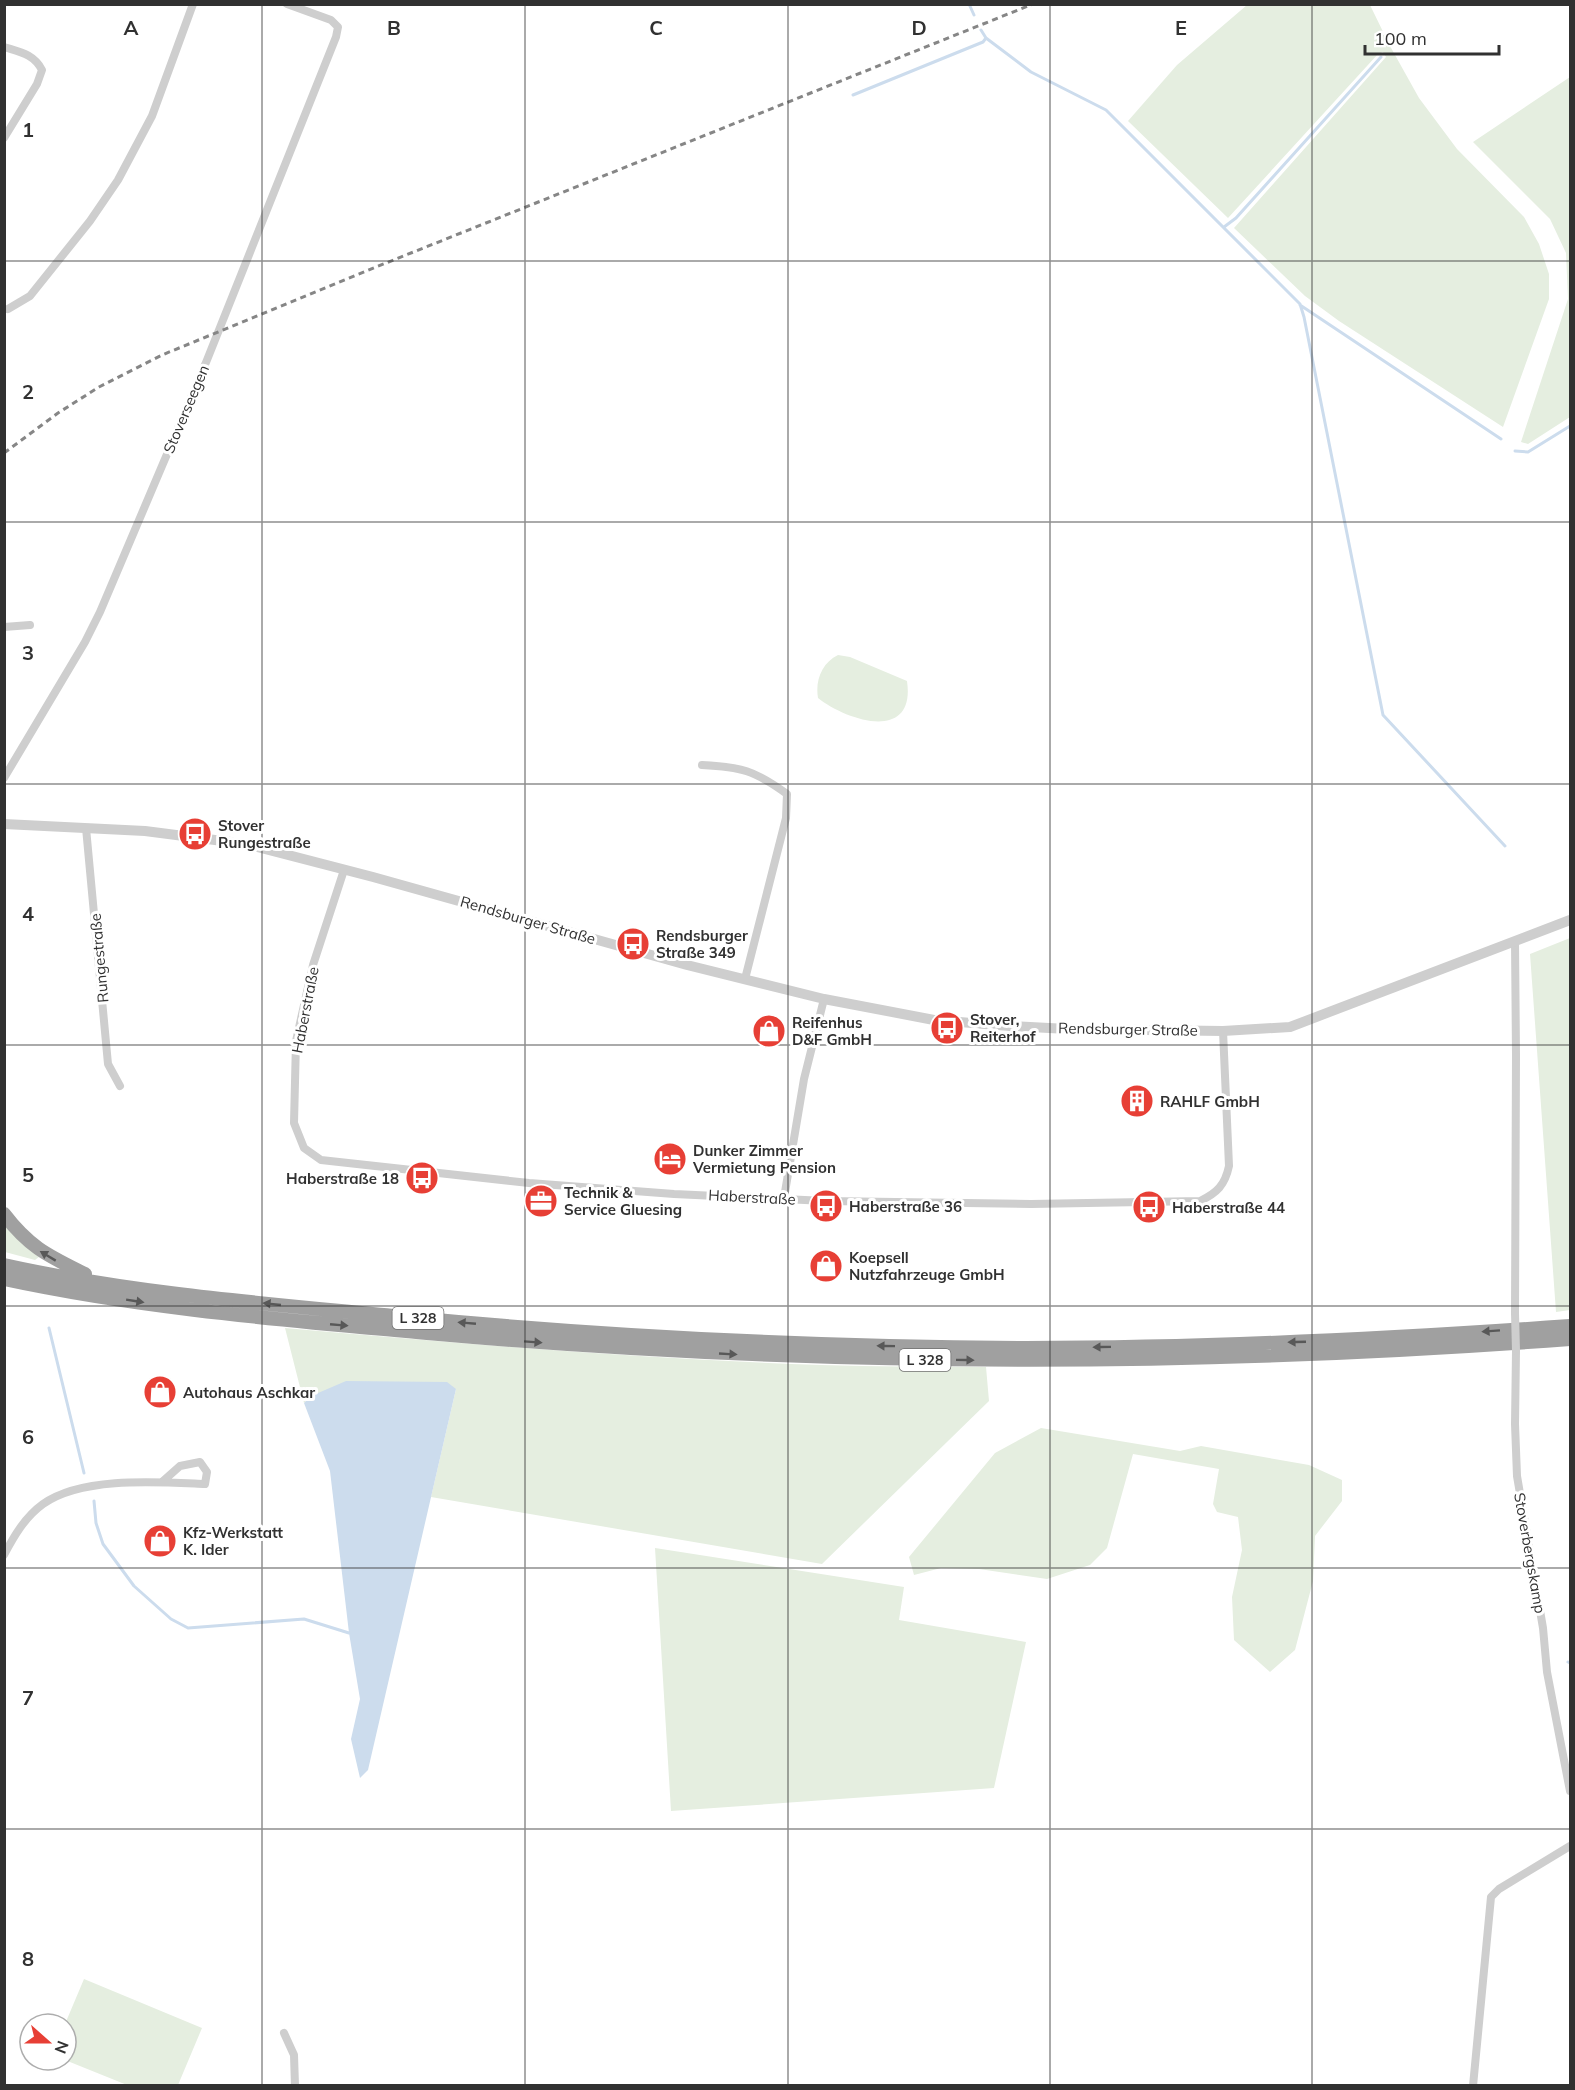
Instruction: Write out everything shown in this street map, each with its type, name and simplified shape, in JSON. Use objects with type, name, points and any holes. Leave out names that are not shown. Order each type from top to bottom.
[{"type":"highway","points":[[4,1214],[30,1244],[43,1253],[101,1282]]},
{"type":"highway","name":"L 328","points":[[4,1265],[101,1282],[248,1302],[588,1333],[725,1341],[1028,1348],[1190,1346],[1389,1338],[1570,1326]]},
{"type":"highway","name":"L 328","points":[[4,1279],[170,1306],[281,1319],[526,1342],[727,1354],[1033,1361],[1190,1359],[1342,1353],[1570,1339]]},
{"type":"highway","points":[[4,1288],[77,1292]]},
{"type":"street","points":[[8,309],[30,296],[90,221],[118,180],[152,116],[193,4]]},
{"type":"street","name":"Stoverseegen","points":[[4,778],[85,642],[100,612],[207,360],[336,37],[338,27],[331,20],[287,4]]},
{"type":"street","points":[[4,47],[30,56],[42,70],[37,84],[4,138]]},
{"type":"street","points":[[4,627],[30,625]]},
{"type":"street","points":[[702,765],[739,767],[768,780],[787,794],[786,818],[745,979]]},
{"type":"street","name":"Rendsburger Straße","points":[[4,824],[145,831],[246,844],[542,923],[687,965],[824,999],[933,1020],[1068,1029],[1223,1031],[1290,1027],[1570,920]]},
{"type":"street","name":"Rungestraße","points":[[86,828],[108,1064],[120,1086]]},
{"type":"street","name":"Haberstraße","points":[[344,870],[313,965],[296,1041],[294,1124],[304,1148],[321,1160],[519,1182],[674,1194],[826,1201],[1031,1204],[1200,1201],[1214,1195],[1222,1186],[1229,1166],[1223,1031]]},
{"type":"street","name":"Stoverbergskamp","points":[[1515,942],[1515,1424],[1517,1476],[1543,1628],[1547,1672],[1570,1791]]},
{"type":"street","points":[[784,1198],[804,1079],[824,999]]},
{"type":"street","points":[[4,1555],[15,1534],[43,1503],[62,1495],[95,1485],[162,1482],[205,1484],[207,1472],[200,1462],[180,1466],[162,1482]]},
{"type":"street","points":[[1473,2085],[1491,1897],[1499,1889],[1570,1846]]},
{"type":"street","points":[[284,2032],[294,2055],[295,2085]]},
{"type":"shaded area","points":[[1247,5],[1370,5],[1419,98],[1457,149],[1524,217],[1539,244],[1549,274],[1549,299],[1503,427],[1339,321],[1305,296],[1234,228],[1386,57],[1383,52],[1378,54],[1228,218],[1128,121],[1177,65]]},
{"type":"shaded area","points":[[1570,77],[1570,417],[1528,444],[1521,442],[1568,299],[1566,253],[1550,219],[1473,142]]},
{"type":"shaded area","points":[[838,655],[850,657],[907,681],[907,700],[901,713],[890,720],[861,719],[845,714],[818,698],[817,691],[821,673],[832,658]]},
{"type":"shaded area","points":[[1570,938],[1570,1310],[1556,1312],[1530,954]]},
{"type":"shaded area","points":[[4,1224],[39,1257],[35,1260],[5,1252]]},
{"type":"shaded area","points":[[285,1328],[687,1359],[842,1366],[986,1367],[989,1401],[822,1564],[431,1497],[456,1389],[311,1396],[304,1403]]},
{"type":"shaded area","points":[[1041,1428],[1180,1451],[1201,1446],[1309,1465],[1342,1480],[1342,1501],[1315,1536],[1313,1581],[1295,1650],[1270,1672],[1234,1640],[1232,1597],[1242,1550],[1238,1517],[1217,1512],[1213,1504],[1219,1469],[1133,1454],[1107,1548],[1090,1565],[1047,1579],[979,1569],[941,1568],[914,1575],[909,1557],[995,1453]]},
{"type":"shaded area","points":[[655,1548],[904,1587],[899,1620],[1026,1642],[994,1788],[671,1811]]},
{"type":"shaded area","points":[[84,1979],[202,2028],[178,2085],[127,2085],[78,2065],[78,2012],[70,2012]]},
{"type":"water","points":[[346,1381],[447,1382],[456,1389],[368,1770],[360,1778],[351,1739],[360,1699],[349,1633],[330,1471],[304,1403],[311,1396]]},
{"type":"waterway","points":[[969,4],[974,15]]},
{"type":"waterway","points":[[981,30],[986,38],[1031,72],[1106,110],[1300,304],[1383,715],[1505,846]]},
{"type":"waterway","points":[[853,95],[983,42],[986,38]]},
{"type":"waterway","points":[[1224,227],[1236,218],[1381,57]]},
{"type":"waterway","points":[[1300,305],[1501,439]]},
{"type":"waterway","points":[[1515,451],[1528,452],[1570,426]]},
{"type":"waterway","points":[[49,1328],[84,1473]]},
{"type":"waterway","points":[[94,1501],[96,1523],[103,1544],[134,1586],[171,1619],[188,1628],[304,1619],[349,1633]]},
{"type":"railway","points":[[4,453],[58,413],[99,387],[162,355],[1033,4]]},
{"type":"place","name":"Stover Rungestraße","points":[[195,834]]},
{"type":"place","name":"Rendsburger Straße 349","points":[[633,944]]},
{"type":"place","name":"Stover, Reiterhof","points":[[947,1028]]},
{"type":"place","name":"Reifenhus D&F GmbH","points":[[769,1031]]},
{"type":"place","name":"RAHLF GmbH","points":[[1137,1101]]},
{"type":"place","name":"Dunker Zimmer Vermietung Pension","points":[[670,1159]]},
{"type":"place","name":"Haberstraße 18","points":[[422,1178]]},
{"type":"place","name":"Technik & Service Gluesing","points":[[541,1201]]},
{"type":"place","name":"Haberstraße 36","points":[[826,1206]]},
{"type":"place","name":"Haberstraße 44","points":[[1149,1207]]},
{"type":"place","name":"Koepsell Nutzfahrzeuge GmbH","points":[[826,1266]]},
{"type":"place","name":"Autohaus Aschkar","points":[[160,1392]]},
{"type":"place","name":"Kfz-Werkstatt K. Ider","points":[[160,1541]]}]
